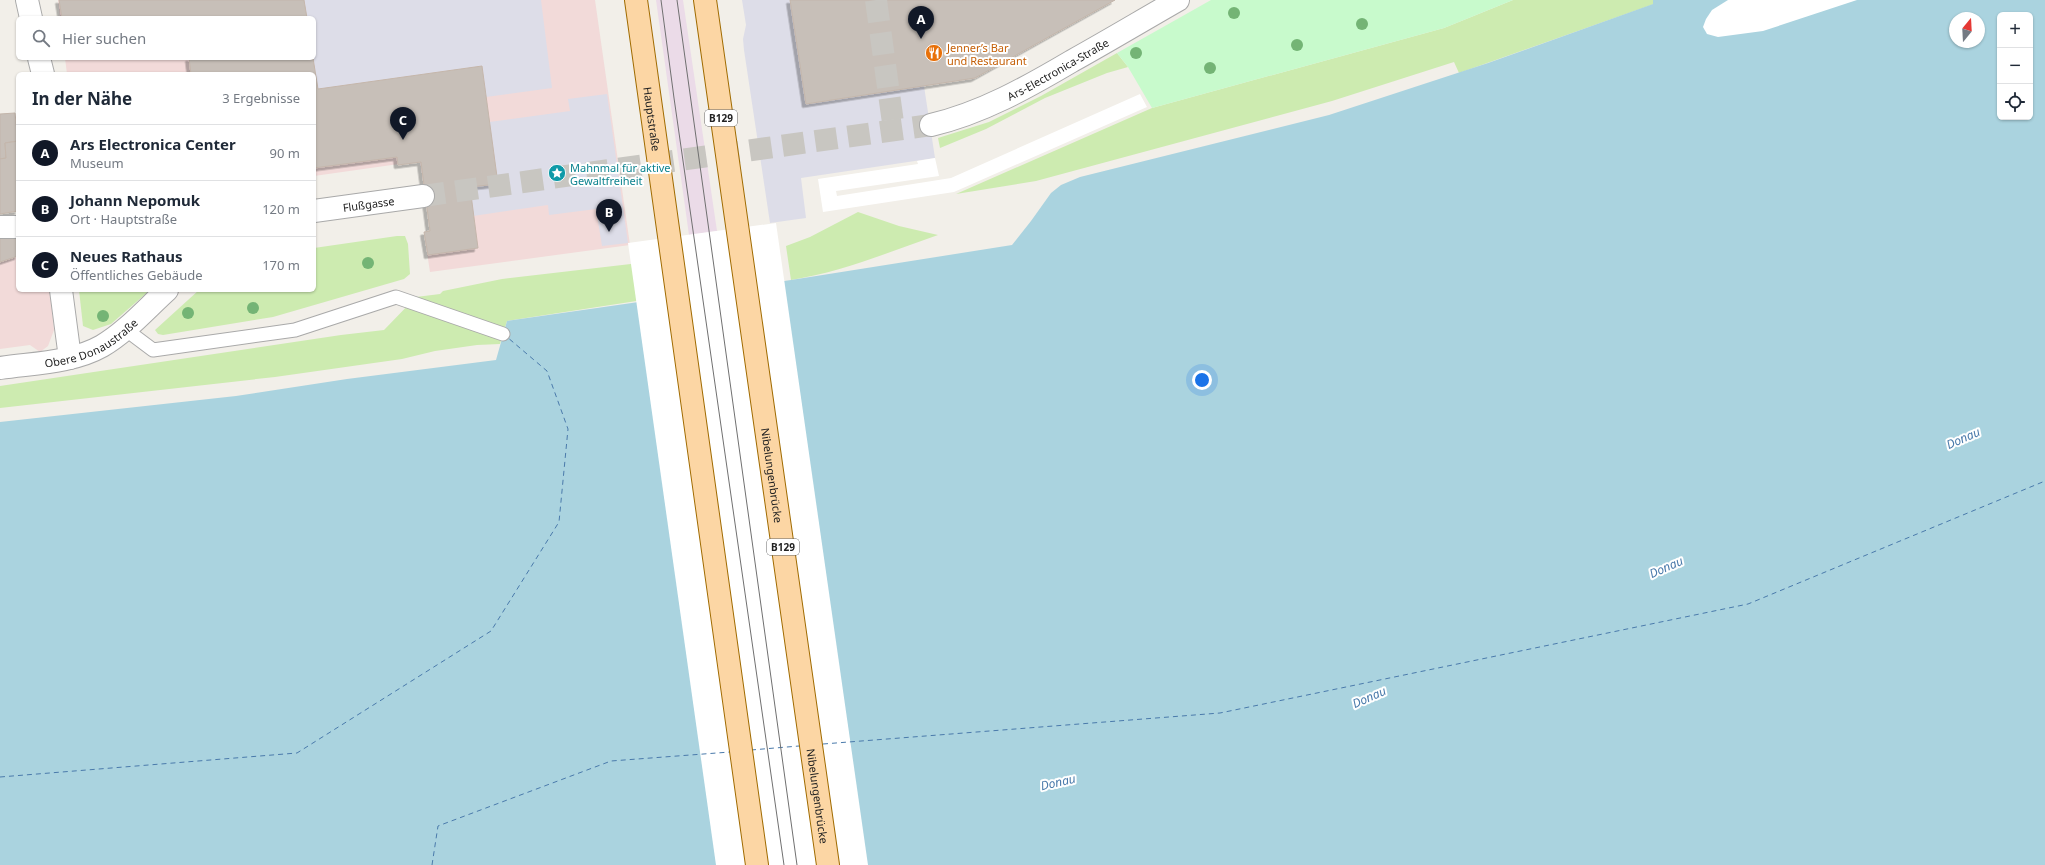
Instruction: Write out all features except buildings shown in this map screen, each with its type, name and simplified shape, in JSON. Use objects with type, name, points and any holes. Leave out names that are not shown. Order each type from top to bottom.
[{"type":"main road","name":"Hauptstraße","points":[[636,0],[668,238],[757,865]]},
{"type":"main road","name":"Nibelungenbrücke","points":[[705,0],[828,865]]},
{"type":"street","points":[[27,0],[31,16]]},
{"type":"street","name":"Ars-Electronica-Straße","points":[[931,124],[946,121],[990,105],[1033,84],[1178,0]]},
{"type":"street","points":[[40,60],[42,72]]},
{"type":"street","name":"Flußgasse","points":[[316,211],[423,196]]},
{"type":"street","points":[[0,227],[16,227]]},
{"type":"street","points":[[61,292],[70,358]]},
{"type":"street","name":"Obere Donaustraße","points":[[0,368],[70,358],[101,346],[125,329],[165,292]]},
{"type":"lane","points":[[125,329],[153,350],[295,330],[396,296],[503,334]]},
{"type":"shaded area","points":[[58,0],[595,0],[630,245],[430,272],[424,233],[431,231],[420,161],[316,176],[316,72],[67,72],[65,60],[316,60],[316,16],[60,16]]},
{"type":"shaded area","points":[[304,0],[541,0],[552,88],[486,97],[482,66],[318,89],[313,60],[316,60],[316,16],[307,16]]},
{"type":"shaded area","points":[[656,0],[683,0],[717,231],[689,235]]},
{"type":"shaded area","points":[[742,0],[790,0],[806,104],[924,86],[935,158],[801,178],[806,218],[770,223],[744,50],[743,39],[746,25]]},
{"type":"shaded area","points":[[607,94],[628,243],[602,246],[596,209],[549,215],[548,205],[473,216],[470,187],[498,183],[489,122],[570,111],[568,99]]},
{"type":"shaded area","points":[[0,234],[16,235],[16,292],[50,292],[54,330],[48,346],[40,352],[30,345],[0,349]]},
{"type":"green space","points":[[1211,0],[1513,0],[1444,28],[1152,108],[1128,67],[1117,53]]},
{"type":"green space","points":[[1513,0],[1653,0],[1654,4],[1459,73],[1454,62],[1332,101],[1036,181],[956,194],[1152,108],[1444,28]]},
{"type":"green space","points":[[1117,53],[1128,67],[1107,73],[1045,98],[986,129],[940,148],[938,138],[989,122],[1041,96]]},
{"type":"green space","points":[[858,212],[899,226],[938,235],[847,267],[791,280],[786,246],[810,237]]},
{"type":"green space","points":[[405,236],[408,244],[410,274],[404,279],[273,317],[163,335],[158,334],[155,330],[197,292],[316,292],[316,248]]},
{"type":"green space","points":[[648,262],[643,300],[507,321],[500,344],[477,345],[435,351],[402,359],[275,377],[0,408],[0,386],[341,335],[384,330],[416,297],[440,294],[443,291],[502,279]]},
{"type":"green space","points":[[79,292],[148,292],[111,324],[93,330],[83,326]]},
{"type":"water","name":"Donau","points":[[1653,0],[2045,0],[2045,865],[0,865],[0,422],[236,396],[347,379],[496,360],[507,321],[791,280],[1012,245],[1051,193],[1061,185],[1080,177],[1329,115],[1488,63],[1653,4]]},
{"type":"pier","points":[[1728,0],[1857,0],[1763,31],[1718,37],[1707,34],[1703,27],[1706,19],[1712,10]]},
{"type":"pier","points":[[1140,94],[1147,107],[954,192],[823,212],[818,179],[918,164],[917,161],[935,158],[939,176],[836,191],[837,196],[951,178]]},
{"type":"pier","points":[[776,223],[868,865],[716,865],[628,243]]},
{"type":"ferry route","points":[[0,777],[297,753],[491,631],[559,522],[568,429],[547,371],[507,337]]},
{"type":"ferry route","points":[[823,744],[1220,713],[1748,604],[2045,481]]},
{"type":"ferry route","points":[[751,750],[799,746]]},
{"type":"ferry route","points":[[432,865],[438,826],[611,761],[730,752]]},
{"type":"tunnel","points":[[876,0],[894,130]]},
{"type":"tunnel","points":[[423,196],[931,125]]},
{"type":"tram line","points":[[661,0],[784,865]]},
{"type":"tram line","points":[[677,0],[797,865]]},
{"type":"place","name":"Ars Electronica Center","points":[[921,39]]},
{"type":"place","name":"Jenner’s Bar und Restaurant","points":[[934,53]]},
{"type":"place","name":"Neues Rathaus","points":[[403,140]]},
{"type":"place","name":"Mahnmal für aktive Gewaltfreiheit","points":[[557,173]]},
{"type":"place","name":"Johann Nepomuk","points":[[609,232]]}]
